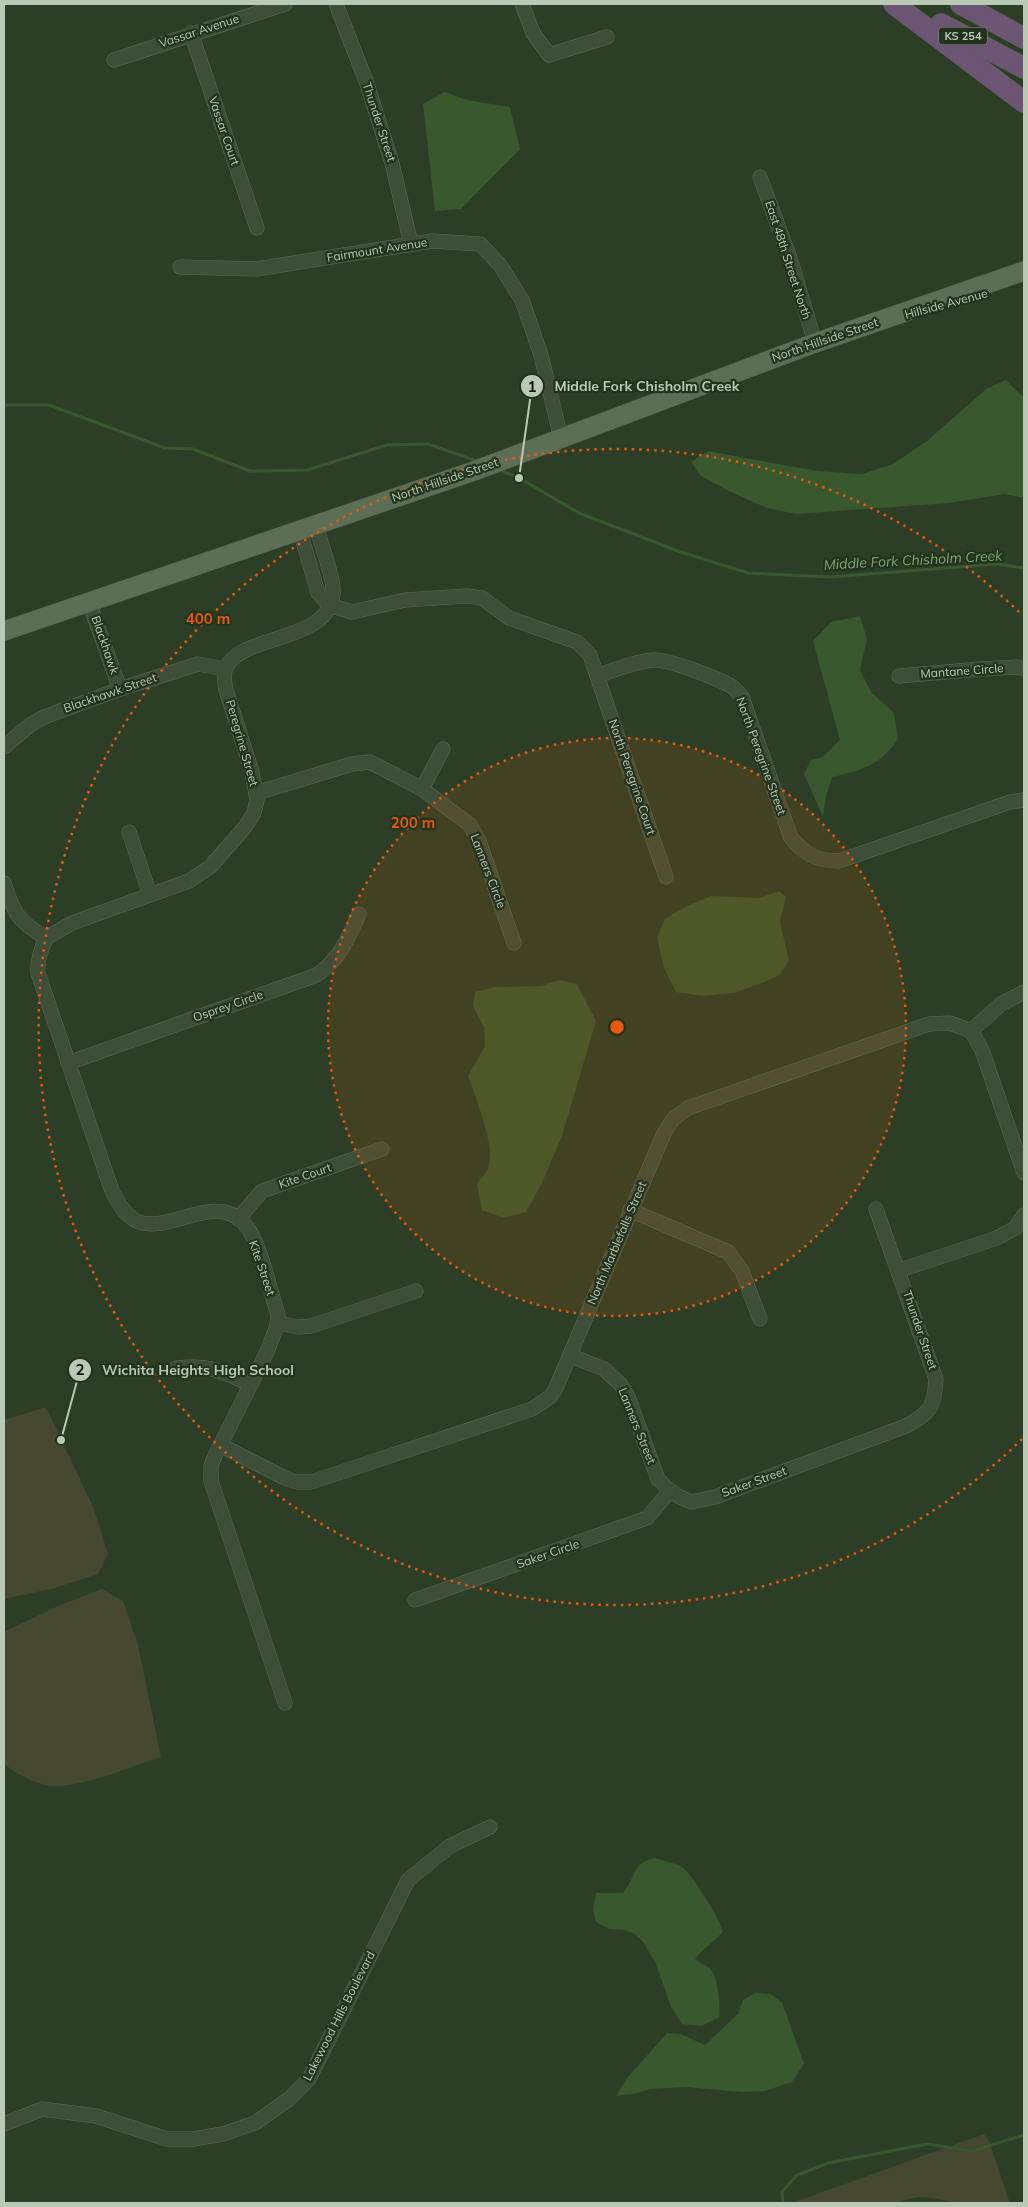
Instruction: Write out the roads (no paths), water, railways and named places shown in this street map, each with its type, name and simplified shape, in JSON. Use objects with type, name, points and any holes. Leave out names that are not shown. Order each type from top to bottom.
[{"type":"highway","points":[[894,4],[1024,102]]},
{"type":"highway","name":"KS 254","points":[[903,4],[1024,68]]},
{"type":"highway","name":"KS 254","points":[[961,4],[1024,38]]},
{"type":"highway","points":[[978,4],[1024,27]]},
{"type":"main road","name":"North Hillside Street","points":[[4,631],[474,471],[816,343],[1024,271]]},
{"type":"main road","name":"Hillside Avenue","points":[[867,325],[1024,283]]},
{"type":"street","name":"Vassar Avenue","points":[[114,60],[191,33],[285,4]]},
{"type":"street","name":"Thunder Street","points":[[336,4],[366,82],[392,163],[411,244]]},
{"type":"street","points":[[522,4],[533,33],[549,55],[607,37]]},
{"type":"street","name":"Vassar Court","points":[[191,33],[257,228]]},
{"type":"street","name":"East 48th Street North","points":[[760,177],[791,261],[816,343]]},
{"type":"street","name":"Fairmount Avenue","points":[[180,267],[256,269],[432,241],[480,244],[500,265],[522,300],[541,355],[561,438]]},
{"type":"street","points":[[225,669],[238,654],[310,626],[322,618],[329,605],[333,589],[308,528]]},
{"type":"street","points":[[329,605],[352,612],[405,600],[467,596],[482,598],[509,618],[577,642],[590,655],[598,676]]},
{"type":"street","name":"Blackhawk","points":[[89,602],[120,689]]},
{"type":"street","name":"North Peregrine Street","points":[[598,676],[641,662],[655,660],[667,662],[723,681],[733,687],[742,696],[791,838],[807,855],[817,859],[839,860],[1010,802],[1024,800]]},
{"type":"street","name":"Blackhawk Street","points":[[4,747],[30,725],[44,717],[120,689],[198,664],[225,669]]},
{"type":"street","name":"Mantane Circle","points":[[899,676],[1018,667],[1024,669]]},
{"type":"street","name":"Peregrine Street","points":[[46,938],[72,923],[189,881],[210,867],[254,813],[256,793],[226,690],[225,669]]},
{"type":"street","name":"North Peregrine Court","points":[[598,676],[666,878]]},
{"type":"street","points":[[422,789],[443,749]]},
{"type":"street","name":"Lanners Circle","points":[[256,793],[352,764],[370,762],[422,789],[470,825],[478,841],[514,943]]},
{"type":"street","points":[[129,832],[150,895]]},
{"type":"street","points":[[4,883],[20,919],[25,925],[46,938],[37,964],[38,973],[112,1191],[119,1204],[128,1215],[140,1222],[155,1224],[212,1211],[230,1215],[238,1220]]},
{"type":"street","name":"Osprey Circle","points":[[68,1062],[317,975],[330,965],[343,950],[359,914]]},
{"type":"street","points":[[1024,992],[1001,1004],[971,1032],[982,1050],[1024,1174]]},
{"type":"street","name":"North Marblefalls Street","points":[[220,1445],[291,1480],[304,1482],[317,1480],[532,1409],[550,1397],[555,1390],[571,1356],[630,1210],[668,1125],[685,1110],[929,1024],[950,1022],[971,1032]]},
{"type":"street","name":"Kite Court","points":[[238,1220],[262,1191],[382,1149]]},
{"type":"street","name":"Thunder Street","points":[[839,1451],[906,1426],[924,1415],[935,1399],[936,1379],[900,1270],[876,1209]]},
{"type":"street","points":[[630,1210],[728,1252],[736,1260],[742,1271],[760,1319]]},
{"type":"street","points":[[900,1270],[997,1238],[1014,1228],[1024,1215]]},
{"type":"street","name":"Kite Street","points":[[238,1220],[243,1222],[257,1246],[278,1315],[267,1352],[211,1466],[211,1481],[285,1703]]},
{"type":"street","points":[[277,1323],[298,1327],[311,1326],[416,1291]]},
{"type":"street","name":"Lanners Street","points":[[571,1356],[604,1369],[621,1385],[628,1397],[658,1479],[670,1490]]},
{"type":"street","points":[[176,1368],[195,1366],[214,1368],[250,1384]]},
{"type":"street","name":"Saker Street","points":[[670,1490],[691,1502],[715,1497],[839,1451]]},
{"type":"street","name":"Saker Circle","points":[[415,1600],[647,1518],[670,1490]]},
{"type":"street","name":"Lakewood Hills Boulevard","points":[[4,2124],[42,2109],[96,2116],[166,2139],[193,2139],[223,2134],[267,2117],[310,2079],[408,1880],[450,1846],[490,1826]]},
{"type":"waterway","name":"Middle Fork Chisholm Creek","points":[[4,405],[49,405],[165,448],[193,449],[250,471],[307,470],[387,445],[428,444],[480,462]]},
{"type":"waterway","name":"Middle Fork Chisholm Creek","points":[[499,470],[519,478],[579,513],[678,551],[748,573],[830,577],[997,564],[1024,568]]},
{"type":"waterway","points":[[783,2203],[782,2192],[797,2175],[828,2163],[927,2144],[972,2151],[1024,2135]]},
{"type":"place","name":"Middle Fork Chisholm Creek","points":[[519,478]]},
{"type":"place","name":"Wichita Heights High School","points":[[61,1440]]}]
